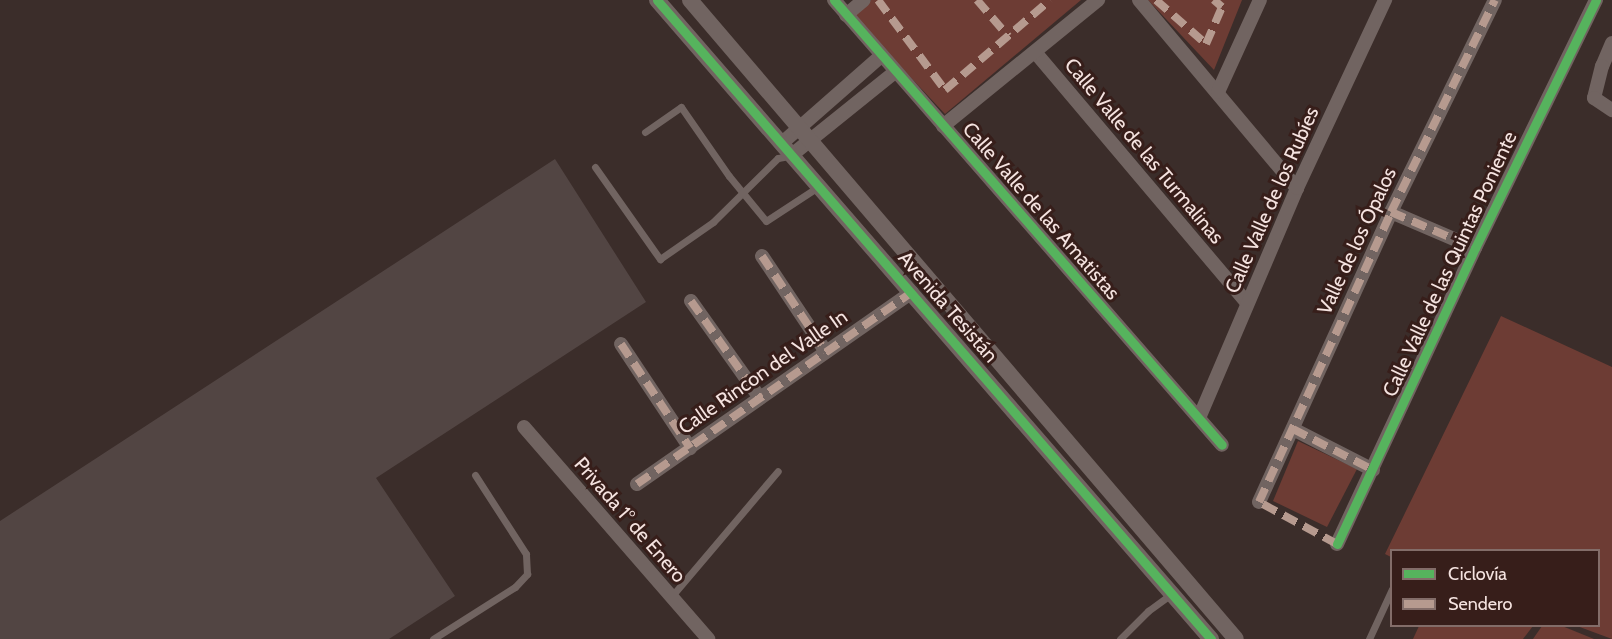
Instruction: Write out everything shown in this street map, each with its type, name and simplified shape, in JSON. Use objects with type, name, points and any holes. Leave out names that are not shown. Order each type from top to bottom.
[{"type":"street","name":"Avenida Tesistán","points":[[657,0],[784,152],[820,185],[1210,639]]},
{"type":"street","name":"Avenida Tesistán","points":[[690,0],[1236,639]]},
{"type":"street","name":"Calle Valle de las Amatistas","points":[[834,0],[1222,445]]},
{"type":"street","points":[[846,15],[864,0]]},
{"type":"street","points":[[944,126],[1098,0]]},
{"type":"street","points":[[1139,0],[1297,188]]},
{"type":"street","points":[[1218,92],[1260,0]]},
{"type":"street","name":"Calle Valle de los Rubíes","points":[[1199,418],[1297,188],[1385,0]]},
{"type":"street","name":"Valle de los Ópalos","points":[[1259,502],[1391,212],[1495,0]]},
{"type":"street","name":"Calle Valle de las Quintas Poniente","points":[[1337,544],[1590,3]]},
{"type":"street","points":[[1612,43],[1602,66],[1594,98],[1612,110]]},
{"type":"street","name":"Calle Valle de las Turmalinas","points":[[1035,52],[1247,303]]},
{"type":"street","points":[[784,152],[799,128],[881,56]]},
{"type":"street","points":[[784,152],[810,141],[895,72]]},
{"type":"street","points":[[1391,212],[1475,248]]},
{"type":"street","points":[[762,255],[826,352]]},
{"type":"street","name":"Calle Rincon del Valle In","points":[[637,484],[912,292]]},
{"type":"street","points":[[692,301],[760,398]]},
{"type":"street","points":[[621,344],[690,448]]},
{"type":"street","name":"Privada 1° de Enero","points":[[524,427],[708,639]]},
{"type":"street","points":[[1293,429],[1373,470]]},
{"type":"lane","points":[[645,132],[681,108],[741,193],[766,221],[820,185]]},
{"type":"lane","points":[[595,167],[660,259],[713,222],[784,152]]},
{"type":"lane","points":[[671,597],[778,471]]},
{"type":"lane","points":[[433,639],[515,587],[527,574],[526,554],[475,475]]},
{"type":"lane","points":[[1369,639],[1390,593]]},
{"type":"lane","points":[[1120,639],[1148,611],[1171,594]]},
{"type":"shaded area","points":[[871,0],[1081,0],[945,114],[853,16]]},
{"type":"shaded area","points":[[1148,0],[1242,0],[1214,70]]},
{"type":"shaded area","points":[[1501,316],[1612,367],[1612,639],[1580,627],[1600,627],[1600,549],[1390,549],[1390,556],[1385,554]]},
{"type":"shaded area","points":[[1298,441],[1357,469],[1327,527],[1273,501]]},
{"type":"shaded area","points":[[1419,627],[1532,627],[1523,639],[1413,639]]},
{"type":"shaded area","points":[[1541,627],[1564,627],[1594,639],[1533,639]]},
{"type":"building","points":[[555,159],[646,302],[376,478],[455,596],[389,639],[0,639],[0,521]]},
{"type":"marked path","points":[[878,0],[945,90],[1050,0]]},
{"type":"marked path","points":[[977,0],[1008,36]]},
{"type":"marked path","points":[[1156,0],[1206,44],[1222,7],[1214,0]]},
{"type":"marked path","points":[[1340,539],[1337,544],[1259,502],[1391,212],[1495,0]]},
{"type":"marked path","points":[[1391,212],[1475,248]]},
{"type":"marked path","points":[[762,256],[826,352]]},
{"type":"marked path","points":[[637,484],[912,292]]},
{"type":"marked path","points":[[691,301],[760,398]]},
{"type":"marked path","points":[[621,344],[690,448]]},
{"type":"marked path","points":[[1293,429],[1373,470]]},
{"type":"cycle path","points":[[657,0],[1211,639]]},
{"type":"cycle path","points":[[834,0],[1222,445]]},
{"type":"cycle path","points":[[1337,544],[1475,248],[1596,0]]}]
